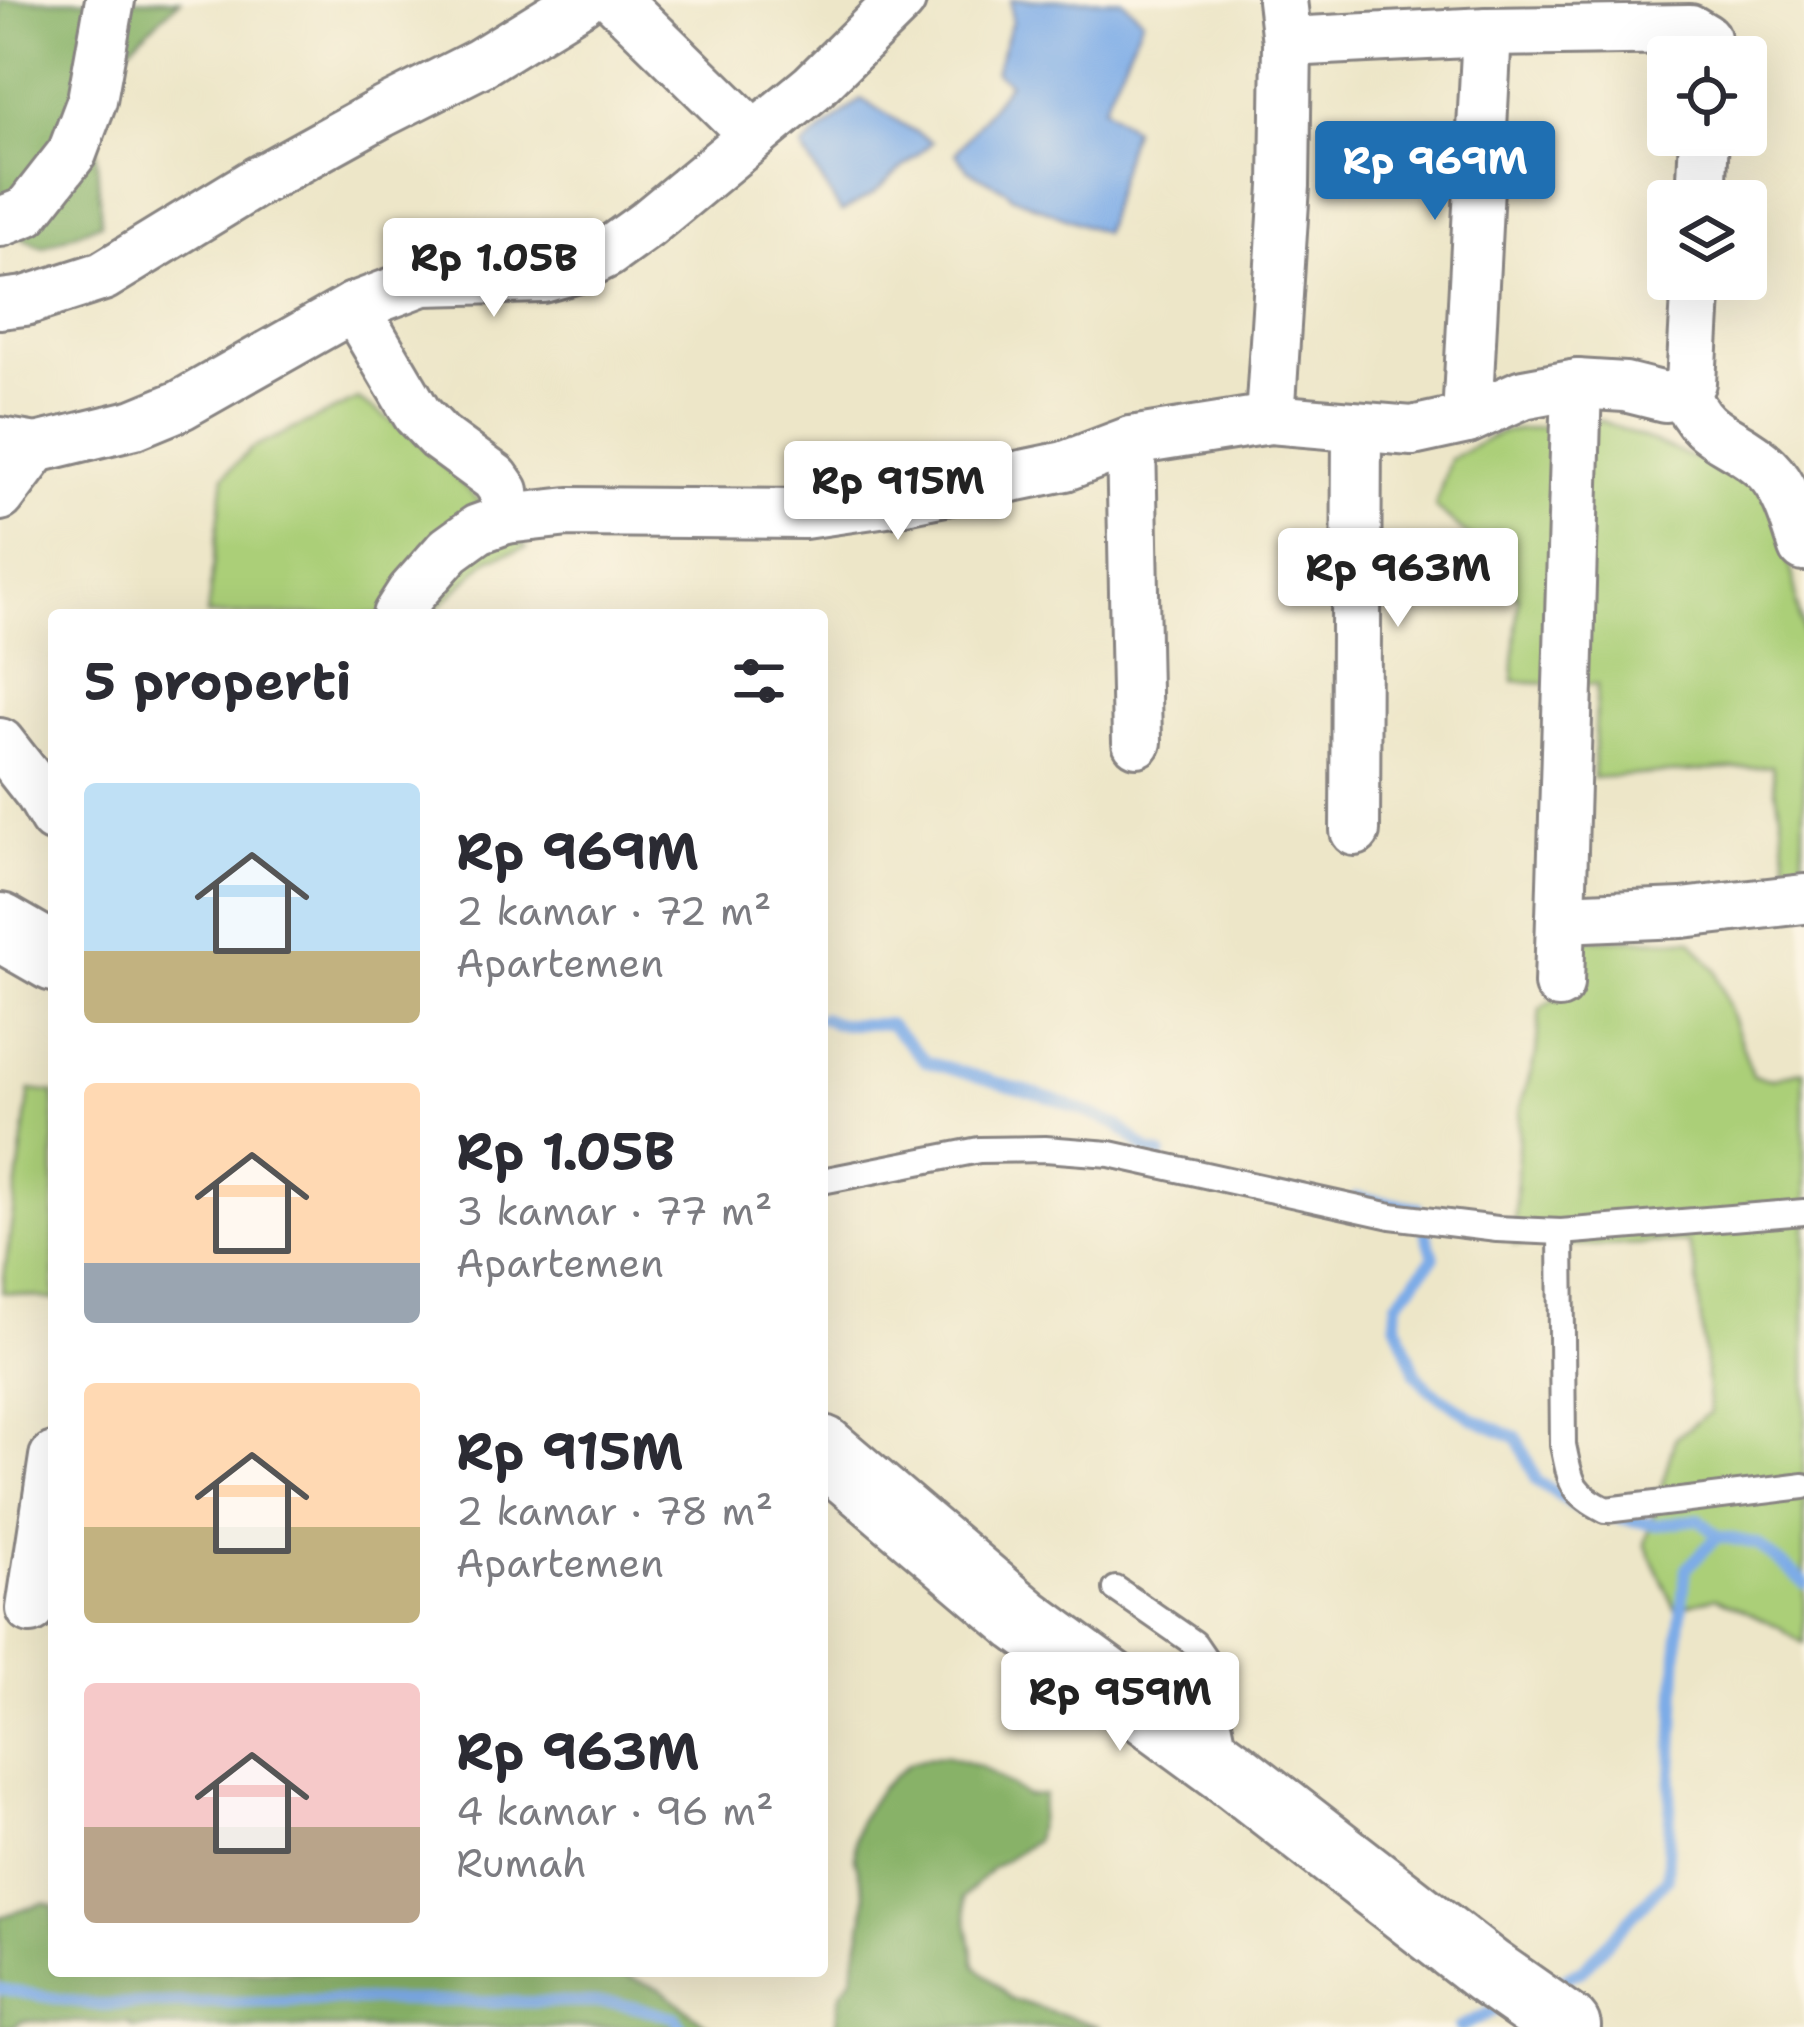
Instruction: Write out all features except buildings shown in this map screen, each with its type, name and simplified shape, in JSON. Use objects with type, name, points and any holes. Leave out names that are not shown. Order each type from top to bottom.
[{"type":"street","points":[[0,221],[26,212],[72,153],[92,100],[110,0]]},
{"type":"street","points":[[0,304],[25,301],[103,276],[258,181],[480,63],[582,0]]},
{"type":"street","points":[[616,0],[753,134]]},
{"type":"street","points":[[0,496],[18,445],[135,424],[181,405],[354,307],[423,281],[542,278],[607,253],[846,57],[901,0]]},
{"type":"street","points":[[1270,419],[1285,186],[1284,21],[1487,32],[1690,29],[1702,36]]},
{"type":"street","points":[[1467,419],[1487,32]]},
{"type":"street","points":[[401,609],[449,550],[478,530],[506,519],[569,512],[804,514],[901,500],[1065,466],[1131,442],[1270,419],[1412,430],[1467,419],[1522,394],[1577,384],[1625,387],[1665,398],[1684,392],[1691,382],[1696,300]]},
{"type":"street","points":[[354,307],[417,414],[495,478],[504,491],[506,519]]},
{"type":"street","points":[[1559,984],[1577,384]]},
{"type":"street","points":[[1684,392],[1703,427],[1770,471],[1786,496],[1804,547]]},
{"type":"street","points":[[1355,831],[1358,428]]},
{"type":"street","points":[[1131,442],[1137,742]]},
{"type":"street","points":[[0,743],[48,808]]},
{"type":"street","points":[[1561,918],[1682,913],[1804,899]]},
{"type":"street","points":[[0,928],[48,955]]},
{"type":"street","points":[[828,1454],[1022,1620],[1561,2022]]},
{"type":"street","points":[[28,1608],[48,1492]]},
{"type":"lane","points":[[828,1179],[980,1150],[1045,1149],[1110,1154],[1391,1216],[1442,1222],[1561,1232],[1804,1213]]},
{"type":"lane","points":[[1561,1232],[1563,1444],[1570,1477],[1581,1497],[1606,1510],[1804,1486]]},
{"type":"lane","points":[[1116,1589],[1194,1642],[1207,1662],[1229,1772]]},
{"type":"green space","points":[[0,0],[180,0],[119,57],[94,114],[101,223],[43,247],[0,228]]},
{"type":"green space","points":[[358,399],[410,433],[527,548],[490,558],[436,609],[208,609],[224,476],[251,449]]},
{"type":"green space","points":[[1599,420],[1688,456],[1750,471],[1777,516],[1804,626],[1804,889],[1793,889],[1772,766],[1593,778],[1597,685],[1513,681],[1518,598],[1477,543],[1435,507],[1450,459],[1501,432]]},
{"type":"green space","points":[[1576,939],[1691,940],[1715,970],[1753,1076],[1771,1079],[1804,1071],[1804,1644],[1716,1597],[1675,1608],[1645,1544],[1675,1438],[1710,1412],[1696,1269],[1687,1242],[1514,1244],[1520,1108],[1536,1055],[1540,1009],[1570,989]]},
{"type":"green space","points":[[30,1090],[48,1092],[48,1299],[2,1292]]},
{"type":"green space","points":[[945,1756],[981,1767],[1027,1796],[1044,1795],[1035,1841],[992,1868],[963,1898],[975,1965],[1011,1999],[1101,2027],[836,2027],[864,1916],[865,1895],[855,1859],[859,1821],[880,1789],[908,1764]]},
{"type":"green space","points":[[48,1904],[48,1977],[628,1977],[661,1989],[710,2027],[132,2027],[129,2023],[22,2021],[14,2027],[0,2027],[0,1917]]},
{"type":"water","points":[[1011,0],[1122,0],[1143,19],[1103,107],[1132,129],[1103,233],[1011,196],[968,170],[956,153],[1009,83],[995,72],[1012,21]]},
{"type":"water","points":[[861,99],[932,142],[874,193],[841,212],[802,148]]},
{"type":"waterway","points":[[828,1020],[889,1024],[927,1062],[1054,1099],[1118,1125],[1149,1152],[1161,1155]]},
{"type":"waterway","points":[[1357,1197],[1418,1208],[1434,1257],[1397,1302],[1396,1322],[1416,1373],[1428,1388],[1474,1419],[1517,1438],[1537,1481],[1580,1509],[1596,1513]]},
{"type":"waterway","points":[[1616,1517],[1657,1525],[1699,1519],[1718,1536]]},
{"type":"waterway","points":[[1548,1986],[1582,1970],[1667,1878],[1686,1569],[1718,1536],[1758,1544],[1804,1584]]},
{"type":"waterway","points":[[0,1989],[96,2005],[328,2000],[617,2003],[675,2017],[682,2027]]},
{"type":"waterway","points":[[1460,2027],[1502,2007]]}]
